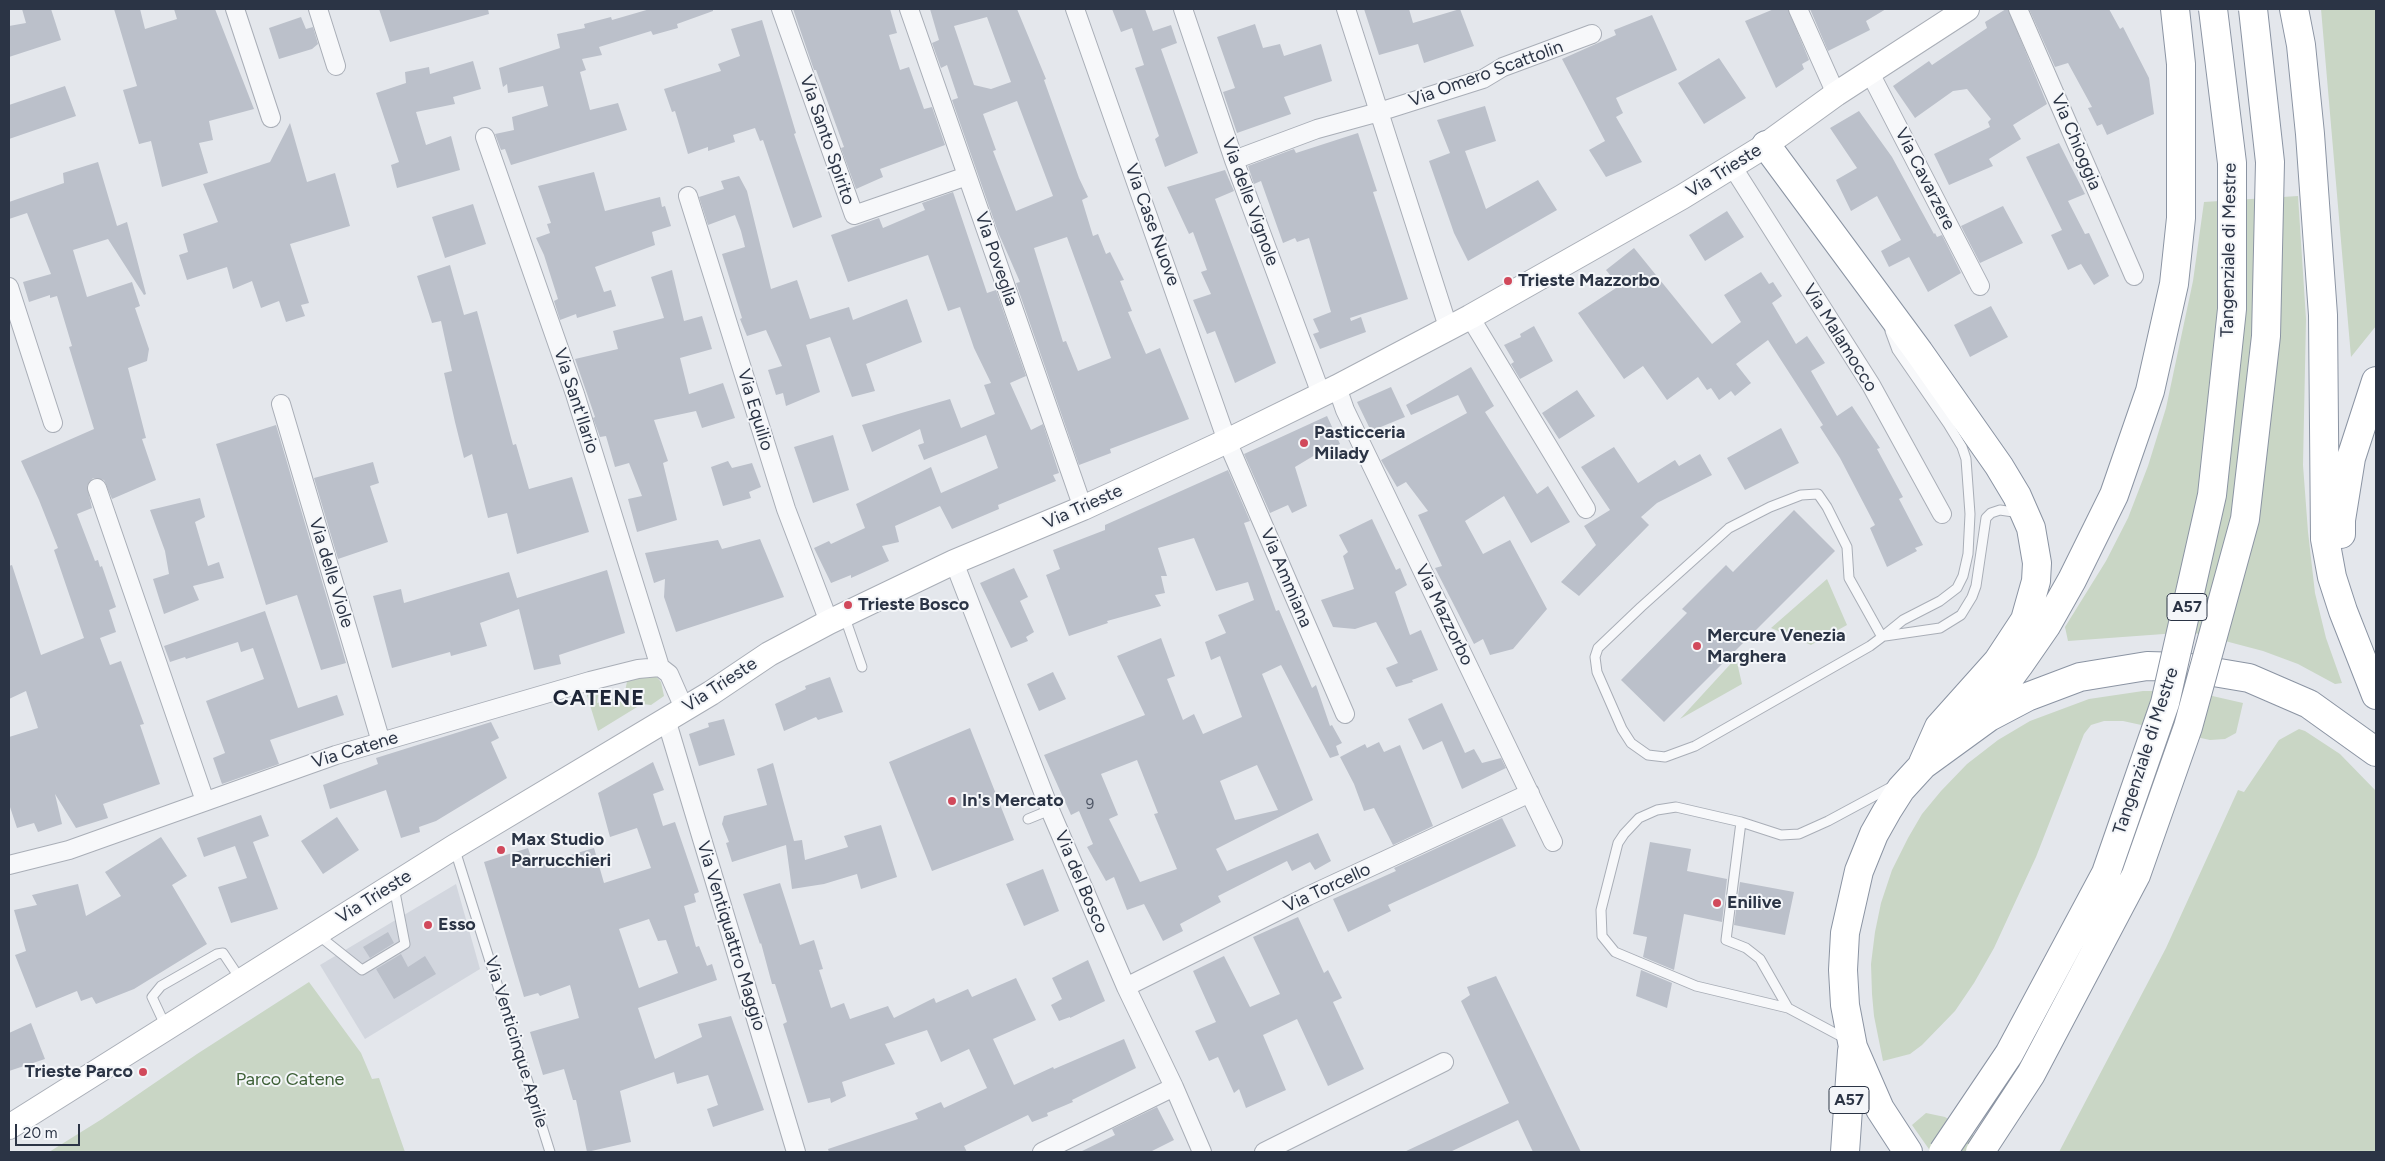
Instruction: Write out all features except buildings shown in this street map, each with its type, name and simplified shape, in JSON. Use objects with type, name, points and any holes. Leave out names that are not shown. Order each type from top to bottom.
[{"type":"highway","points":[[1908,1152],[1880,1109],[1852,1044],[1844,1005],[1843,970],[1845,933],[1851,900],[1858,871],[1874,834],[1900,789],[1918,770],[1945,747],[2008,680],[2046,626],[2096,534],[2132,448],[2161,349],[2178,262],[2183,173],[2181,64],[2175,9]]},
{"type":"highway","name":"Tangenziale di Mestre","points":[[1942,1152],[2009,1054],[2106,873],[2165,703],[2212,495],[2232,309],[2232,163],[2213,9]]},
{"type":"highway","name":"Tangenziale di Mestre","points":[[1980,1152],[2031,1074],[2136,875],[2188,727],[2245,520],[2266,336],[2270,172],[2253,9]]},
{"type":"highway","points":[[2294,9],[2300,45],[2317,217],[2323,315],[2325,539],[2332,577],[2343,611],[2376,695]]},
{"type":"highway","points":[[1766,145],[1878,296],[1999,466],[2028,518],[2037,563],[2034,593],[2025,620],[1998,661],[1939,727],[1918,770]]},
{"type":"highway","points":[[2343,611],[2341,520],[2346,485],[2361,423],[2376,381]]},
{"type":"highway","points":[[1945,747],[1989,718],[2056,685],[2080,677],[2146,666],[2192,668],[2256,681],[2309,704],[2376,752]]},
{"type":"highway","name":"A57","points":[[1845,1152],[1852,1044]]},
{"type":"street","points":[[235,9],[271,118]]},
{"type":"street","points":[[318,9],[336,66]]},
{"type":"street","name":"Via Santo Spirito","points":[[781,9],[854,215],[967,176]]},
{"type":"street","name":"Via Poveglia","points":[[909,9],[1083,508]]},
{"type":"street","name":"Via Case Nuove","points":[[1075,9],[1227,441]]},
{"type":"street","name":"Via delle Vignole","points":[[1183,9],[1234,160],[1329,391]]},
{"type":"street","points":[[1346,9],[1448,327]]},
{"type":"street","points":[[1798,9],[1836,94]]},
{"type":"street","name":"Via Trieste","points":[[9,1126],[454,847],[711,693],[768,654],[836,618],[954,562],[1083,508],[1227,441],[1329,391],[1470,317],[1682,197],[1766,145],[1836,94],[1967,9]]},
{"type":"street","name":"Via Chioggia","points":[[2018,9],[2134,276]]},
{"type":"street","name":"Via Omero Scattolin","points":[[1234,160],[1317,129],[1379,112],[1483,79],[1503,67],[1592,34]]},
{"type":"street","name":"Via Cavarzere","points":[[1870,72],[1980,286]]},
{"type":"street","name":"Via Sant'Ilario","points":[[485,137],[575,394],[660,667]]},
{"type":"street","name":"Via Malamocco","points":[[1732,166],[1870,385],[1942,514]]},
{"type":"street","name":"Via Equilio","points":[[688,196],[786,509],[836,618]]},
{"type":"street","points":[[9,287],[53,423]]},
{"type":"street","points":[[1470,317],[1586,509]]},
{"type":"street","name":"Via Mazzorbo","points":[[1329,391],[1345,410],[1553,842]]},
{"type":"street","name":"Via delle Viole","points":[[281,404],[382,742]]},
{"type":"street","name":"Via Ammiana","points":[[1227,441],[1345,714]]},
{"type":"street","points":[[97,488],[205,801]]},
{"type":"street","name":"Via del Bosco","points":[[954,562],[1050,810],[1126,987],[1174,1087],[1202,1152]]},
{"type":"street","points":[[660,667],[669,674],[675,714]]},
{"type":"street","name":"Via Catene","points":[[9,865],[69,850],[336,754],[590,681],[638,669],[660,667]]},
{"type":"street","name":"Via Ventiquattro Maggio","points":[[675,714],[796,1152]]},
{"type":"street","name":"Via Torcello","points":[[1126,987],[1308,896],[1530,793]]},
{"type":"street","points":[[1264,1152],[1444,1062]]},
{"type":"street","points":[[1042,1152],[1174,1087]]},
{"type":"lane","points":[[1878,296],[1897,350],[1962,447],[1967,464],[1970,514],[1966,565],[1957,588],[1940,601],[1903,620],[1882,637],[1695,746],[1665,757],[1648,755],[1640,751],[1626,736],[1597,672],[1595,657],[1598,648],[1610,636],[1704,549],[1730,528],[1770,507],[1801,495],[1818,494],[1826,507],[1847,546],[1850,578],[1882,637]]},
{"type":"lane","points":[[1882,637],[1940,628],[1956,619],[1966,606],[1976,586],[1986,518],[1994,511],[2009,510],[2028,518]]},
{"type":"lane","points":[[836,618],[862,667]]},
{"type":"lane","points":[[1852,1044],[1788,1008],[1696,986],[1615,952],[1602,936],[1601,910],[1618,843],[1640,818],[1656,810],[1676,807],[1741,822],[1780,835],[1799,834],[1828,821],[1918,770]]},
{"type":"lane","points":[[1028,819],[1050,810]]},
{"type":"lane","points":[[1741,822],[1726,940],[1746,948],[1760,959],[1788,1008]]},
{"type":"lane","name":"Via Venticinque Aprile","points":[[454,847],[550,1152]]},
{"type":"lane","points":[[316,934],[362,970],[405,944],[394,885]]},
{"type":"lane","points":[[167,1027],[152,997],[161,986],[222,953],[241,980]]},
{"type":"shaded area","name":"Esso","points":[[456,884],[480,969],[365,1039],[320,965]]},
{"type":"green space","points":[[2321,9],[2376,9],[2376,326],[2351,357]]},
{"type":"green space","points":[[2298,196],[2306,319],[2303,465],[2308,532],[2315,593],[2326,638],[2342,683],[2335,684],[2298,664],[2263,651],[2191,632],[2068,641],[2065,627],[2106,561],[2128,518],[2148,466],[2166,408],[2193,281],[2204,202]]},
{"type":"green space","points":[[1827,579],[1847,625],[1811,645],[1771,628]]},
{"type":"green space","points":[[1736,658],[1742,684],[1680,719]]},
{"type":"green space","points":[[654,674],[661,682],[664,696],[651,705],[642,704],[598,731],[585,689],[600,685],[597,703],[624,696],[628,677]]},
{"type":"green space","points":[[2143,691],[2177,691],[2208,695],[2243,703],[2236,733],[2225,739],[2210,740],[2123,721],[2104,721],[2091,725],[2084,734],[2036,857],[1994,948],[1974,983],[1955,1011],[1922,1045],[1910,1054],[1883,1061],[1874,1016],[1872,994],[1871,964],[1875,932],[1881,903],[1892,870],[1922,814],[1967,764],[1998,740],[2030,721],[2089,699]]},
{"type":"green space","points":[[2299,729],[2340,754],[2376,791],[2376,1152],[2059,1152],[2166,948],[2238,790],[2244,792],[2279,740]]},
{"type":"green space","name":"Parco Catene","points":[[309,982],[361,1053],[372,1079],[379,1078],[405,1152],[49,1152],[102,1119],[197,1054]]},
{"type":"green space","points":[[1926,1113],[1945,1117],[2000,1152],[1931,1152],[1912,1125]]},
{"type":"place","name":"Trieste Mazzorbo","points":[[1508,281]]},
{"type":"place","name":"Pasticceria Milady","points":[[1304,443]]},
{"type":"place","name":"Trieste Bosco","points":[[848,605]]},
{"type":"place","name":"Mercure Venezia Marghera","points":[[1697,646]]},
{"type":"place","name":"In's Mercato","points":[[952,801]]},
{"type":"place","name":"Max Studio Parrucchieri","points":[[501,850]]},
{"type":"place","name":"Enilive","points":[[1717,903]]},
{"type":"place","name":"Esso","points":[[428,925]]},
{"type":"place","name":"Trieste Parco","points":[[143,1072]]},
{"type":"district","name":"CATENE","points":[[599,699]]}]
